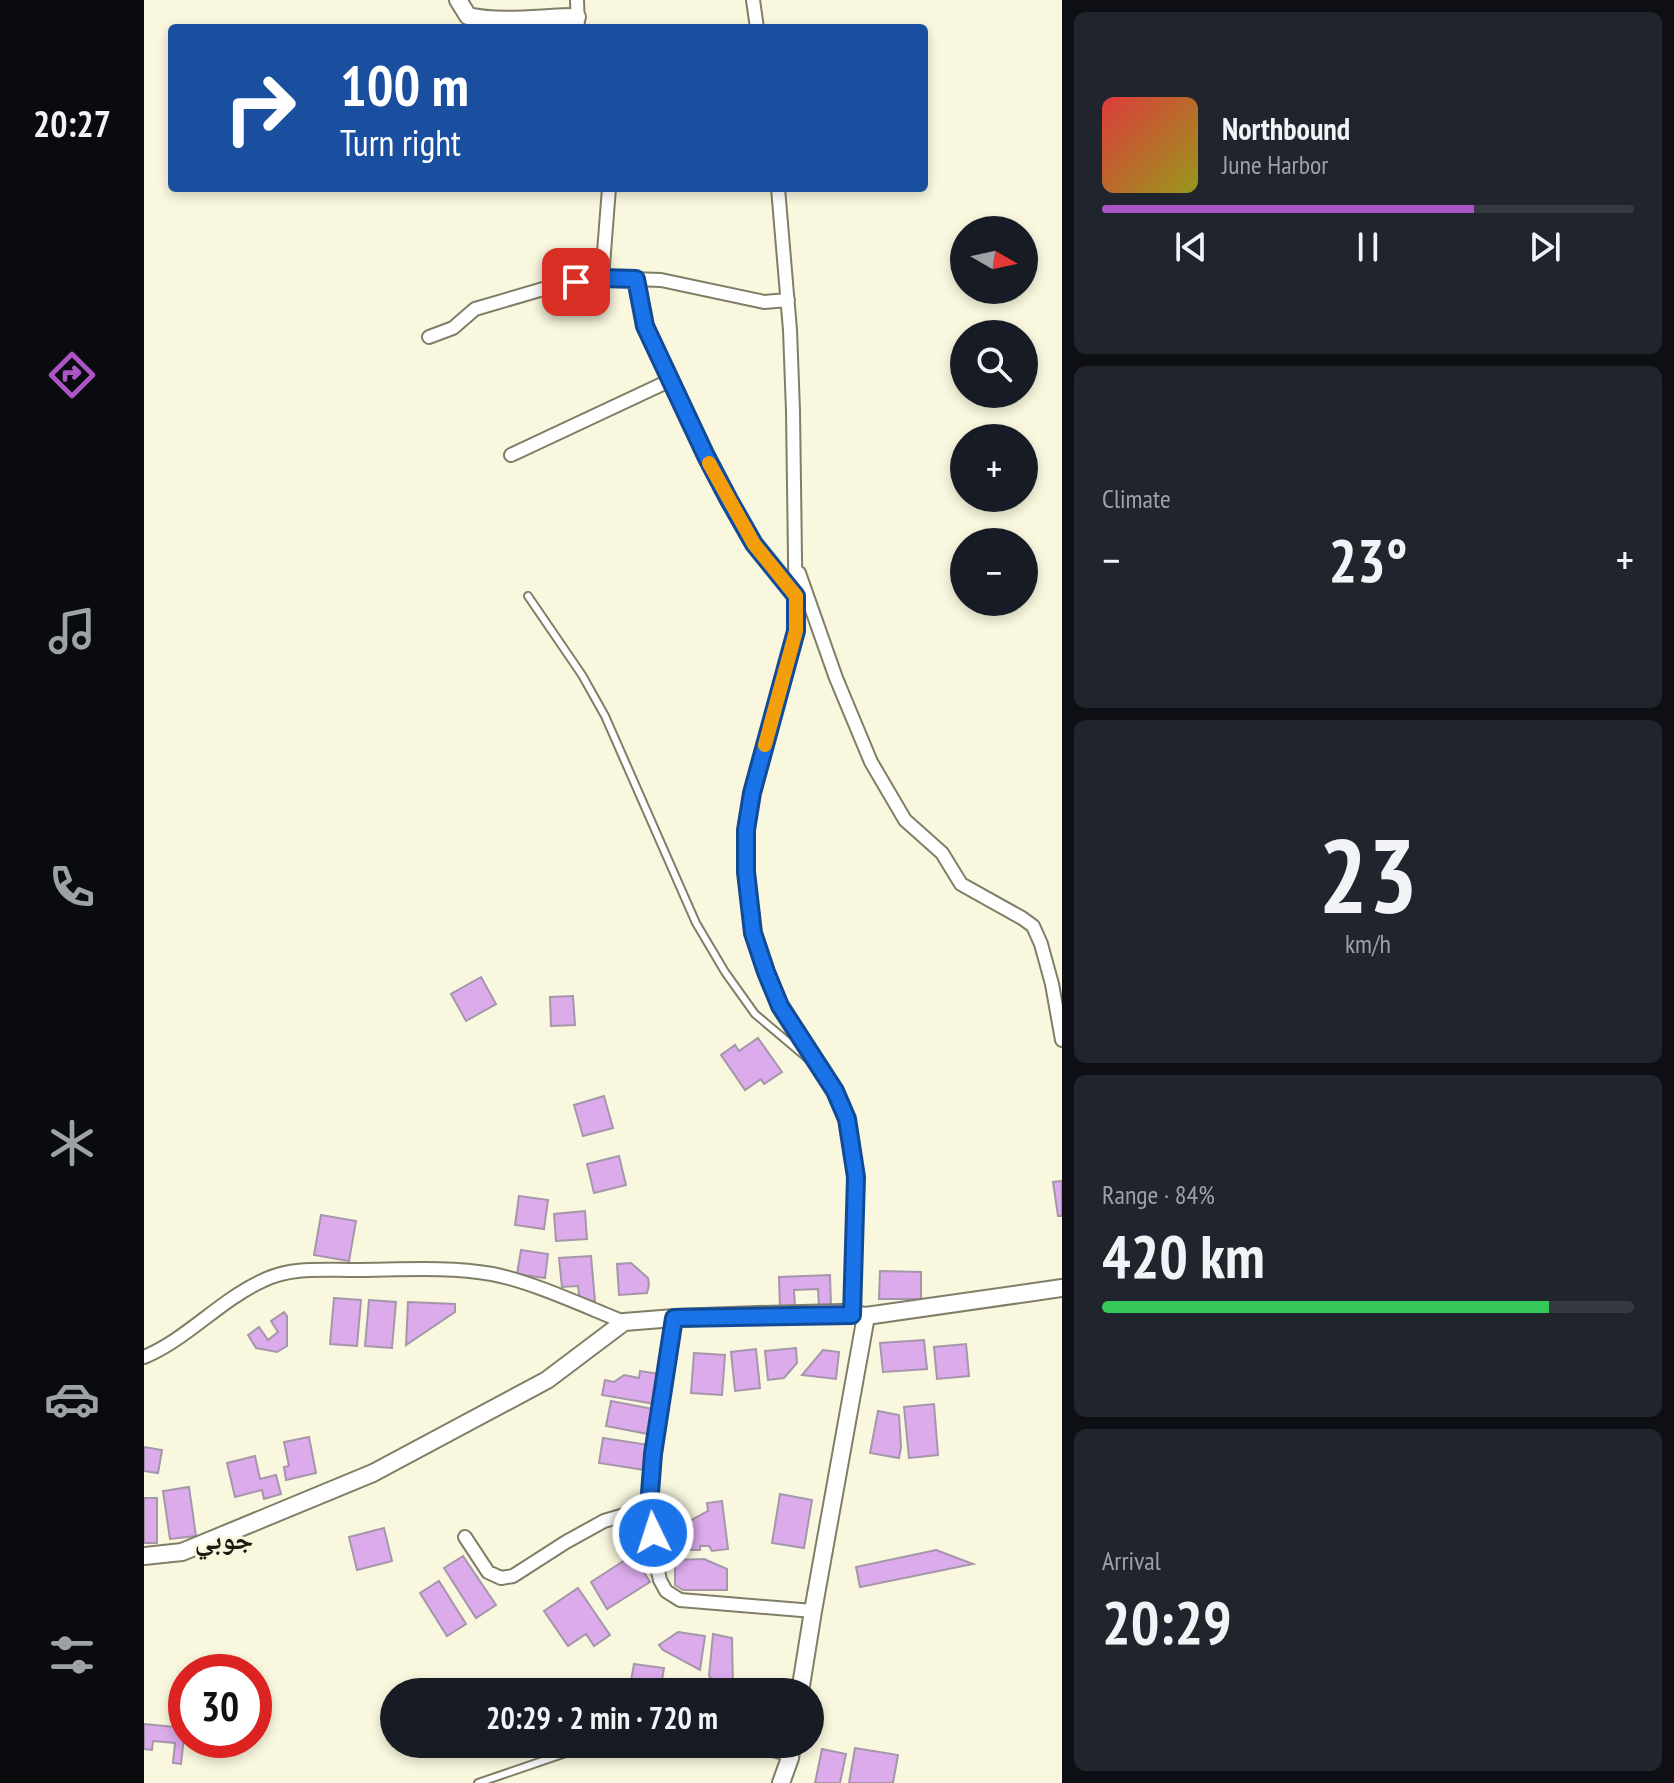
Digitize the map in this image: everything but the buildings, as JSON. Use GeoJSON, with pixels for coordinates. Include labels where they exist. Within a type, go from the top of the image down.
{"type":"FeatureCollection","features":[{"type":"Feature","properties":{"kind":"street"},"geometry":{"type":"LineString","coordinates":[[458,0],[468,16],[483,19],[508,21],[577,15]]}},
{"type":"Feature","properties":{"kind":"street"},"geometry":{"type":"LineString","coordinates":[[753,0],[756,24]]}},
{"type":"Feature","properties":{"kind":"street"},"geometry":{"type":"LineString","coordinates":[[602,278],[609,192]]}},
{"type":"Feature","properties":{"kind":"street"},"geometry":{"type":"LineString","coordinates":[[778,192],[788,300],[793,411],[796,631],[752,793],[746,830],[746,872],[753,933],[766,972],[780,1006],[824,1072],[847,1119],[856,1177],[859,1315],[802,1678]]}},
{"type":"Feature","properties":{"kind":"street"},"geometry":{"type":"LineString","coordinates":[[429,337],[453,328],[475,309],[550,287],[602,278],[661,280],[764,302],[788,300]]}},
{"type":"Feature","properties":{"kind":"street"},"geometry":{"type":"LineString","coordinates":[[636,279],[645,326],[729,500],[754,544],[796,596]]}},
{"type":"Feature","properties":{"kind":"street"},"geometry":{"type":"LineString","coordinates":[[511,455],[671,380]]}},
{"type":"Feature","properties":{"kind":"street"},"geometry":{"type":"LineString","coordinates":[[795,562],[836,678],[871,762],[905,820],[942,853],[961,884],[1033,926],[1052,984],[1062,1040]]}},
{"type":"Feature","properties":{"kind":"street"},"geometry":{"type":"LineString","coordinates":[[144,1357],[160,1350],[238,1293],[265,1279],[291,1271],[454,1269],[495,1275],[624,1322],[674,1318],[859,1315],[1062,1288]]}},
{"type":"Feature","properties":{"kind":"street"},"geometry":{"type":"LineString","coordinates":[[674,1318],[653,1454],[651,1507],[660,1580],[666,1591],[680,1600],[813,1611]]}},
{"type":"Feature","properties":{"kind":"street"},"geometry":{"type":"LineString","coordinates":[[144,1556],[182,1552],[373,1473],[547,1380],[624,1322]]}},
{"type":"Feature","properties":{"kind":"street"},"geometry":{"type":"LineString","coordinates":[[465,1537],[488,1572],[501,1578],[513,1576],[604,1521],[651,1507]]}},
{"type":"Feature","properties":{"kind":"street"},"geometry":{"type":"LineString","coordinates":[[781,1783],[789,1758]]}},
{"type":"Feature","properties":{"kind":"lane"},"geometry":{"type":"LineString","coordinates":[[528,596],[582,675],[605,716],[696,923],[725,972],[755,1014],[824,1072]]}},
{"type":"Feature","properties":{"kind":"lane"},"geometry":{"type":"LineString","coordinates":[[478,1783],[551,1758]]}},
{"type":"Feature","properties":{"kind":"slow traffic"},"geometry":{"type":"LineString","coordinates":[[709,463],[754,544],[796,596],[796,631],[765,745]]}},
{"type":"Feature","properties":{"kind":"district","name":"جوبي"},"geometry":{"type":"Point","coordinates":[224,1538]}},
{"type":"Feature","properties":{"kind":"route"},"geometry":{"type":"LineString","coordinates":[[576,282],[602,278],[636,279],[645,326],[706,456],[754,544],[796,596],[796,631],[752,793],[746,830],[749,905],[753,933],[780,1006],[824,1072],[847,1119],[856,1177],[852,1315],[674,1318],[653,1454],[650,1493],[653,1533]]}}]}
